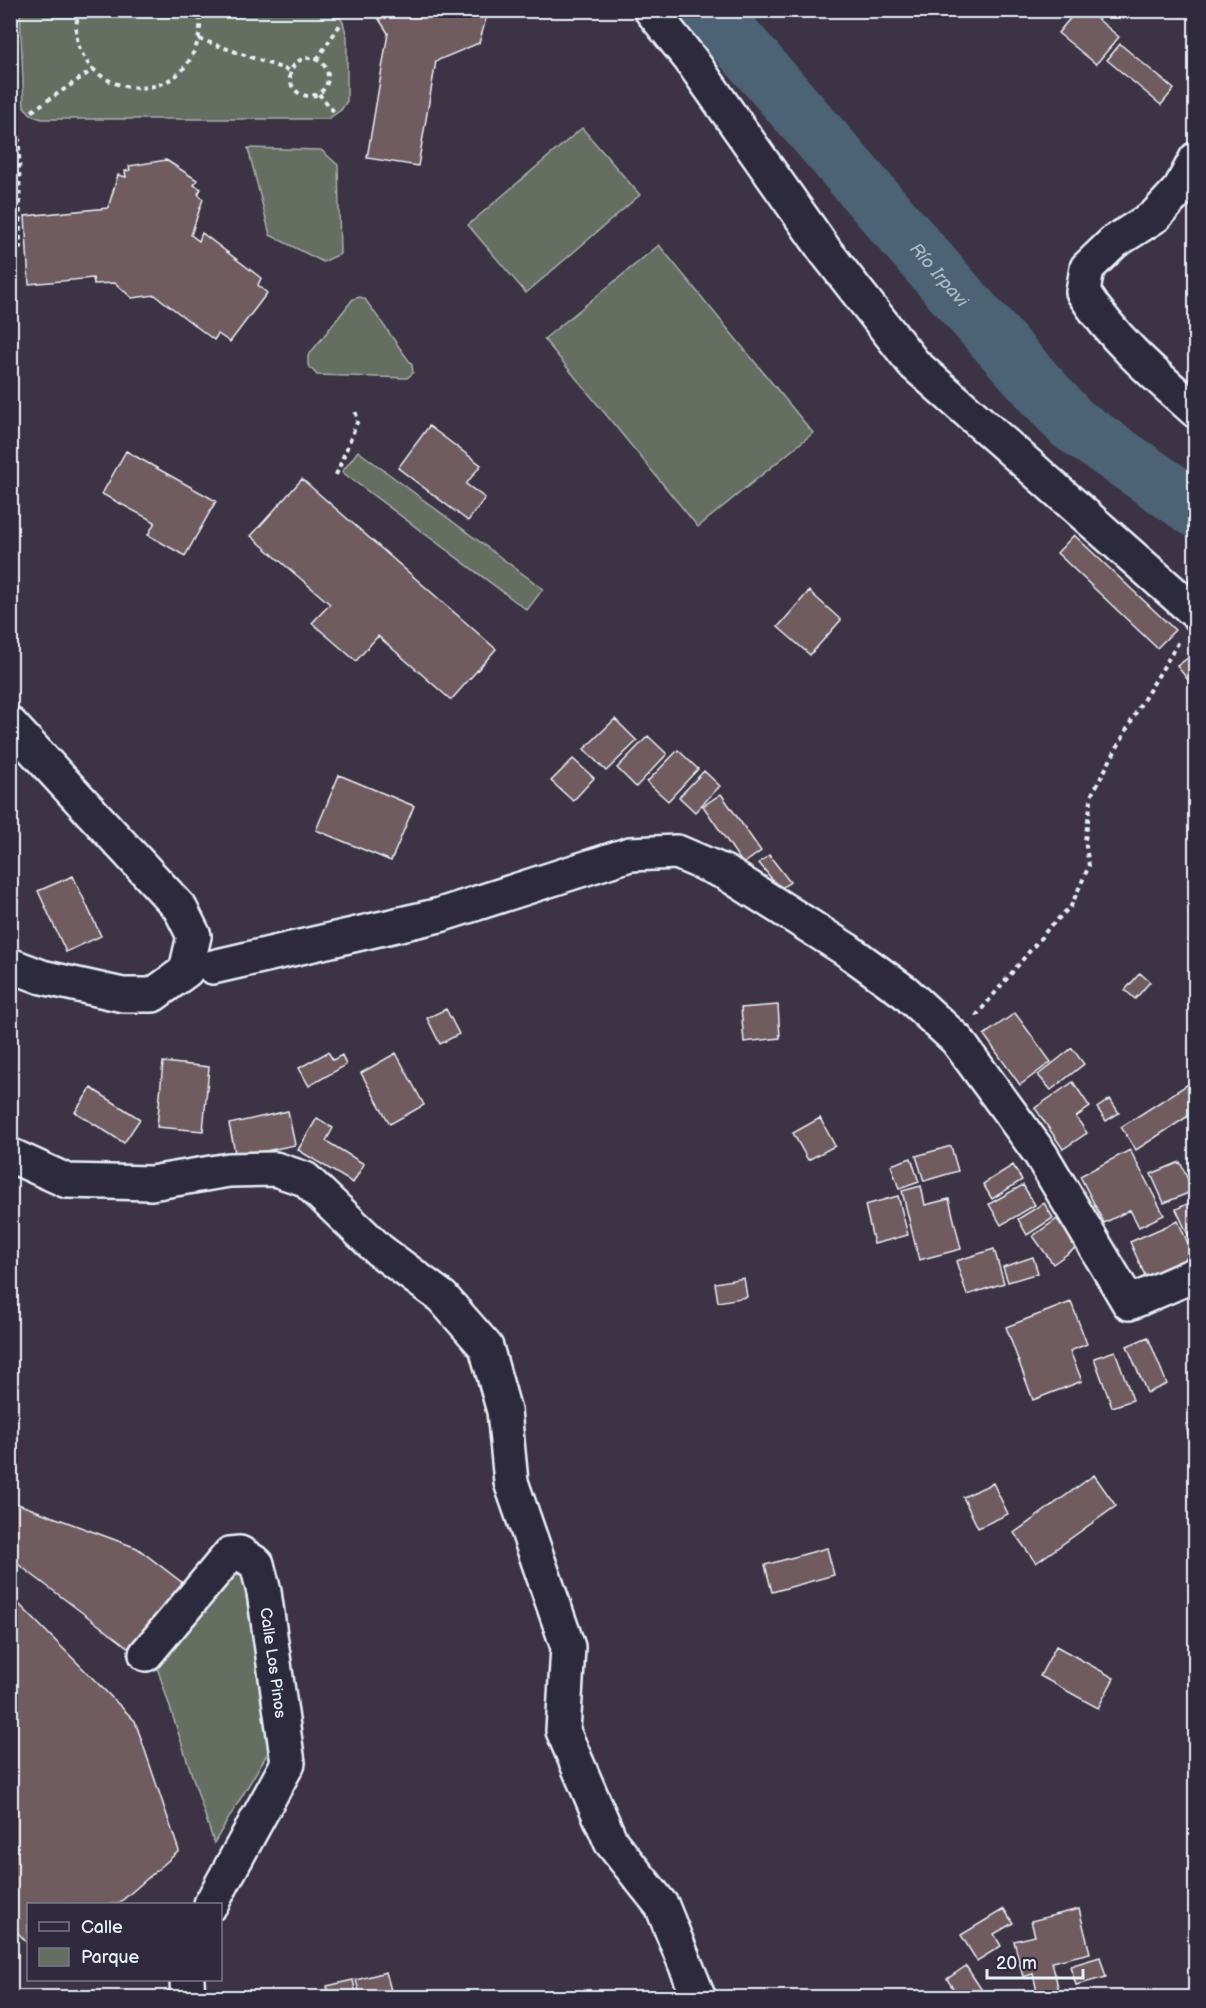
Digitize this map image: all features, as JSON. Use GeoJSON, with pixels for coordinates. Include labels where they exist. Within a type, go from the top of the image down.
{"type":"FeatureCollection","features":[{"type":"Feature","properties":{"kind":"street"},"geometry":{"type":"LineString","coordinates":[[651,10],[691,60],[826,252],[914,364],[1189,624]]}},
{"type":"Feature","properties":{"kind":"street"},"geometry":{"type":"LineString","coordinates":[[1196,159],[1180,189],[1155,216],[1114,242],[1087,268],[1083,292],[1098,315],[1137,357],[1196,411]]}},
{"type":"Feature","properties":{"kind":"street"},"geometry":{"type":"LineString","coordinates":[[10,724],[180,908],[194,936],[186,971],[153,995],[123,995],[96,990],[42,977],[10,965]]}},
{"type":"Feature","properties":{"kind":"street"},"geometry":{"type":"LineString","coordinates":[[213,968],[440,915],[630,854],[677,852],[726,873],[847,950],[905,992],[957,1040],[1041,1155],[1129,1303],[1196,1274]]}},
{"type":"Feature","properties":{"kind":"street"},"geometry":{"type":"LineString","coordinates":[[10,1155],[67,1180],[151,1183],[230,1170],[275,1169],[305,1179],[379,1250],[442,1297],[486,1347],[504,1411],[511,1482],[568,1647],[563,1731],[610,1842],[662,1906],[699,1998]]}},
{"type":"Feature","properties":{"kind":"street","name":"Calle Los Pinos"},"geometry":{"type":"LineString","coordinates":[[146,1654],[230,1554],[240,1553],[257,1564],[264,1592],[288,1763],[212,1903]]}},
{"type":"Feature","properties":{"kind":"street"},"geometry":{"type":"LineString","coordinates":[[187,1981],[188,1998]]}},
{"type":"Feature","properties":{"kind":"path"},"geometry":{"type":"LineString","coordinates":[[79,10],[76,28],[80,48],[89,65],[104,78],[123,87],[142,88],[162,84],[179,74],[191,58],[199,39],[198,10]]}},
{"type":"Feature","properties":{"kind":"path"},"geometry":{"type":"LineString","coordinates":[[316,59],[340,25]]}},
{"type":"Feature","properties":{"kind":"path"},"geometry":{"type":"LineString","coordinates":[[199,39],[290,71]]}},
{"type":"Feature","properties":{"kind":"path"},"geometry":{"type":"LineString","coordinates":[[304,58],[316,59],[322,63],[328,73],[327,85],[319,94],[306,97],[294,91],[289,78],[290,71],[304,58]]}},
{"type":"Feature","properties":{"kind":"path"},"geometry":{"type":"LineString","coordinates":[[32,111],[94,69]]}},
{"type":"Feature","properties":{"kind":"path"},"geometry":{"type":"LineString","coordinates":[[319,94],[334,113]]}},
{"type":"Feature","properties":{"kind":"path"},"geometry":{"type":"LineString","coordinates":[[19,137],[20,250]]}},
{"type":"Feature","properties":{"kind":"path"},"geometry":{"type":"LineString","coordinates":[[10,220],[20,220]]}},
{"type":"Feature","properties":{"kind":"path"},"geometry":{"type":"LineString","coordinates":[[336,475],[358,420],[354,408]]}},
{"type":"Feature","properties":{"kind":"path"},"geometry":{"type":"LineString","coordinates":[[957,1040],[1007,976],[1071,906],[1089,866],[1086,840],[1092,794],[1139,707],[1189,624]]}},
{"type":"Feature","properties":{"kind":"green space"},"geometry":{"type":"Polygon","coordinates":[[[20,11],[335,11],[343,22],[347,37],[347,101],[341,110],[328,119],[42,119],[33,116],[24,107],[20,11]]]}},
{"type":"Feature","properties":{"kind":"green space"},"geometry":{"type":"Polygon","coordinates":[[[582,128],[640,195],[526,293],[468,225],[582,128]]]}},
{"type":"Feature","properties":{"kind":"green space"},"geometry":{"type":"Polygon","coordinates":[[[248,148],[321,150],[338,165],[340,254],[323,262],[270,235],[248,148]]]}},
{"type":"Feature","properties":{"kind":"green space"},"geometry":{"type":"Polygon","coordinates":[[[659,245],[813,433],[698,527],[544,339],[659,245]]]}},
{"type":"Feature","properties":{"kind":"green space"},"geometry":{"type":"Polygon","coordinates":[[[360,297],[365,299],[412,365],[413,373],[407,378],[317,375],[308,365],[308,356],[353,299],[360,297]]]}},
{"type":"Feature","properties":{"kind":"green space"},"geometry":{"type":"Polygon","coordinates":[[[358,451],[543,589],[527,610],[342,472],[358,451]]]}},
{"type":"Feature","properties":{"kind":"green space"},"geometry":{"type":"Polygon","coordinates":[[[221,1571],[242,1573],[272,1746],[214,1843],[154,1658],[221,1571]]]}},
{"type":"Feature","properties":{"kind":"building"},"geometry":{"type":"Polygon","coordinates":[[[373,10],[488,12],[479,43],[436,61],[418,166],[367,158],[388,33],[373,10]]]}},
{"type":"Feature","properties":{"kind":"building"},"geometry":{"type":"Polygon","coordinates":[[[1077,10],[1087,10],[1119,37],[1096,64],[1058,33],[1077,10]]]}},
{"type":"Feature","properties":{"kind":"building"},"geometry":{"type":"Polygon","coordinates":[[[1120,44],[1174,89],[1161,105],[1107,60],[1120,44]]]}},
{"type":"Feature","properties":{"kind":"building"},"geometry":{"type":"Polygon","coordinates":[[[166,160],[197,180],[194,185],[201,189],[198,194],[203,199],[191,235],[199,241],[202,233],[261,278],[258,285],[267,293],[230,342],[218,334],[214,340],[155,295],[132,298],[115,283],[94,284],[93,278],[29,284],[25,216],[108,208],[118,175],[126,177],[125,171],[130,170],[129,166],[166,160]]]}},
{"type":"Feature","properties":{"kind":"building"},"geometry":{"type":"Polygon","coordinates":[[[429,426],[481,465],[466,484],[485,498],[468,521],[398,468],[429,426]]]}},
{"type":"Feature","properties":{"kind":"building"},"geometry":{"type":"Polygon","coordinates":[[[126,451],[216,501],[185,556],[148,535],[155,522],[102,494],[126,451]]]}},
{"type":"Feature","properties":{"kind":"building"},"geometry":{"type":"Polygon","coordinates":[[[302,479],[496,649],[451,700],[378,636],[356,661],[312,623],[330,604],[251,536],[302,479]]]}},
{"type":"Feature","properties":{"kind":"building"},"geometry":{"type":"Polygon","coordinates":[[[1074,535],[1175,630],[1157,648],[1057,553],[1074,535]]]}},
{"type":"Feature","properties":{"kind":"building"},"geometry":{"type":"Polygon","coordinates":[[[809,591],[841,620],[810,655],[778,627],[809,591]]]}},
{"type":"Feature","properties":{"kind":"building"},"geometry":{"type":"Polygon","coordinates":[[[1196,652],[1196,682],[1192,685],[1177,666],[1196,652]]]}},
{"type":"Feature","properties":{"kind":"building"},"geometry":{"type":"Polygon","coordinates":[[[615,719],[637,741],[606,771],[584,749],[615,719]]]}},
{"type":"Feature","properties":{"kind":"building"},"geometry":{"type":"Polygon","coordinates":[[[648,736],[667,754],[636,787],[617,768],[648,736]]]}},
{"type":"Feature","properties":{"kind":"building"},"geometry":{"type":"Polygon","coordinates":[[[678,750],[698,769],[668,801],[647,782],[678,750]]]}},
{"type":"Feature","properties":{"kind":"building"},"geometry":{"type":"Polygon","coordinates":[[[573,759],[594,778],[573,801],[551,781],[573,759]]]}},
{"type":"Feature","properties":{"kind":"building"},"geometry":{"type":"Polygon","coordinates":[[[704,771],[720,786],[695,812],[679,797],[704,771]]]}},
{"type":"Feature","properties":{"kind":"building"},"geometry":{"type":"Polygon","coordinates":[[[339,775],[414,806],[391,861],[316,830],[339,775]]]}},
{"type":"Feature","properties":{"kind":"building"},"geometry":{"type":"Polygon","coordinates":[[[721,794],[761,851],[743,864],[703,806],[721,794]]]}},
{"type":"Feature","properties":{"kind":"building"},"geometry":{"type":"Polygon","coordinates":[[[769,855],[790,882],[780,889],[759,863],[769,855]]]}},
{"type":"Feature","properties":{"kind":"building"},"geometry":{"type":"Polygon","coordinates":[[[73,876],[101,936],[66,952],[38,891],[73,876]]]}},
{"type":"Feature","properties":{"kind":"building"},"geometry":{"type":"Polygon","coordinates":[[[1140,973],[1150,982],[1135,999],[1125,990],[1140,973]]]}},
{"type":"Feature","properties":{"kind":"building"},"geometry":{"type":"Polygon","coordinates":[[[778,1005],[780,1038],[744,1042],[741,1008],[778,1005]]]}},
{"type":"Feature","properties":{"kind":"building"},"geometry":{"type":"Polygon","coordinates":[[[446,1009],[459,1034],[440,1044],[427,1018],[446,1009]]]}},
{"type":"Feature","properties":{"kind":"building"},"geometry":{"type":"Polygon","coordinates":[[[1015,1013],[1051,1062],[1020,1085],[984,1035],[1015,1013]]]}},
{"type":"Feature","properties":{"kind":"building"},"geometry":{"type":"Polygon","coordinates":[[[1072,1048],[1084,1064],[1051,1090],[1038,1075],[1072,1048]]]}},
{"type":"Feature","properties":{"kind":"building"},"geometry":{"type":"Polygon","coordinates":[[[328,1052],[333,1060],[342,1055],[346,1065],[309,1086],[299,1068],[328,1052]]]}},
{"type":"Feature","properties":{"kind":"building"},"geometry":{"type":"Polygon","coordinates":[[[396,1053],[424,1105],[390,1124],[361,1073],[396,1053]]]}},
{"type":"Feature","properties":{"kind":"building"},"geometry":{"type":"Polygon","coordinates":[[[163,1062],[209,1067],[203,1131],[157,1127],[163,1062]]]}},
{"type":"Feature","properties":{"kind":"building"},"geometry":{"type":"Polygon","coordinates":[[[1196,1079],[1196,1111],[1136,1150],[1121,1127],[1196,1079]]]}},
{"type":"Feature","properties":{"kind":"building"},"geometry":{"type":"Polygon","coordinates":[[[1073,1082],[1090,1107],[1076,1117],[1087,1133],[1063,1149],[1035,1108],[1073,1082]]]}},
{"type":"Feature","properties":{"kind":"building"},"geometry":{"type":"Polygon","coordinates":[[[91,1088],[140,1119],[124,1143],[75,1112],[91,1088]]]}},
{"type":"Feature","properties":{"kind":"building"},"geometry":{"type":"Polygon","coordinates":[[[1110,1099],[1119,1113],[1106,1121],[1097,1108],[1110,1099]]]}},
{"type":"Feature","properties":{"kind":"building"},"geometry":{"type":"Polygon","coordinates":[[[288,1111],[295,1145],[236,1157],[229,1124],[288,1111]]]}},
{"type":"Feature","properties":{"kind":"building"},"geometry":{"type":"Polygon","coordinates":[[[317,1118],[333,1128],[326,1141],[364,1164],[353,1183],[298,1150],[317,1118]]]}},
{"type":"Feature","properties":{"kind":"building"},"geometry":{"type":"Polygon","coordinates":[[[820,1118],[835,1146],[808,1160],[793,1133],[820,1118]]]}},
{"type":"Feature","properties":{"kind":"building"},"geometry":{"type":"Polygon","coordinates":[[[951,1146],[958,1171],[924,1181],[916,1156],[951,1146]]]}},
{"type":"Feature","properties":{"kind":"building"},"geometry":{"type":"Polygon","coordinates":[[[1130,1150],[1164,1215],[1139,1227],[1130,1210],[1104,1223],[1080,1176],[1130,1150]]]}},
{"type":"Feature","properties":{"kind":"building"},"geometry":{"type":"Polygon","coordinates":[[[911,1158],[919,1182],[899,1189],[891,1165],[911,1158]]]}},
{"type":"Feature","properties":{"kind":"building"},"geometry":{"type":"Polygon","coordinates":[[[1180,1162],[1193,1191],[1164,1203],[1151,1174],[1180,1162]]]}},
{"type":"Feature","properties":{"kind":"building"},"geometry":{"type":"Polygon","coordinates":[[[1013,1165],[1022,1180],[992,1199],[983,1184],[1013,1165]]]}},
{"type":"Feature","properties":{"kind":"building"},"geometry":{"type":"Polygon","coordinates":[[[1023,1185],[1035,1205],[1001,1225],[989,1204],[1023,1185]]]}},
{"type":"Feature","properties":{"kind":"building"},"geometry":{"type":"Polygon","coordinates":[[[921,1186],[925,1205],[949,1199],[961,1249],[919,1260],[902,1191],[921,1186]]]}},
{"type":"Feature","properties":{"kind":"building"},"geometry":{"type":"Polygon","coordinates":[[[898,1196],[908,1235],[874,1244],[865,1205],[898,1196]]]}},
{"type":"Feature","properties":{"kind":"building"},"geometry":{"type":"Polygon","coordinates":[[[1196,1200],[1196,1250],[1195,1250],[1176,1209],[1196,1200]]]}},
{"type":"Feature","properties":{"kind":"building"},"geometry":{"type":"Polygon","coordinates":[[[1044,1203],[1053,1218],[1027,1235],[1018,1219],[1044,1203]]]}},
{"type":"Feature","properties":{"kind":"building"},"geometry":{"type":"Polygon","coordinates":[[[1057,1219],[1077,1247],[1053,1264],[1033,1236],[1057,1219]]]}},
{"type":"Feature","properties":{"kind":"building"},"geometry":{"type":"Polygon","coordinates":[[[1178,1221],[1195,1259],[1147,1280],[1130,1242],[1178,1221]]]}},
{"type":"Feature","properties":{"kind":"building"},"geometry":{"type":"Polygon","coordinates":[[[994,1249],[1004,1283],[967,1295],[956,1261],[994,1249]]]}},
{"type":"Feature","properties":{"kind":"building"},"geometry":{"type":"Polygon","coordinates":[[[1033,1257],[1038,1273],[1008,1282],[1003,1267],[1033,1257]]]}},
{"type":"Feature","properties":{"kind":"building"},"geometry":{"type":"Polygon","coordinates":[[[744,1278],[747,1297],[718,1302],[715,1283],[744,1278]]]}},
{"type":"Feature","properties":{"kind":"building"},"geometry":{"type":"Polygon","coordinates":[[[1071,1302],[1087,1344],[1070,1351],[1082,1381],[1033,1400],[1006,1327],[1071,1302]]]}},
{"type":"Feature","properties":{"kind":"building"},"geometry":{"type":"Polygon","coordinates":[[[1148,1337],[1167,1384],[1147,1393],[1127,1346],[1148,1337]]]}},
{"type":"Feature","properties":{"kind":"building"},"geometry":{"type":"Polygon","coordinates":[[[1115,1351],[1133,1400],[1112,1407],[1094,1358],[1115,1351]]]}},
{"type":"Feature","properties":{"kind":"building"},"geometry":{"type":"Polygon","coordinates":[[[1196,1422],[1196,1473],[1186,1424],[1196,1422]]]}},
{"type":"Feature","properties":{"kind":"building"},"geometry":{"type":"Polygon","coordinates":[[[1094,1475],[1116,1506],[1036,1563],[1014,1533],[1094,1475]]]}},
{"type":"Feature","properties":{"kind":"building"},"geometry":{"type":"Polygon","coordinates":[[[993,1483],[1008,1514],[978,1528],[963,1497],[993,1483]]]}},
{"type":"Feature","properties":{"kind":"building"},"geometry":{"type":"Polygon","coordinates":[[[10,1501],[137,1548],[184,1584],[133,1651],[10,1558],[10,1501]]]}},
{"type":"Feature","properties":{"kind":"building"},"geometry":{"type":"Polygon","coordinates":[[[827,1548],[834,1575],[772,1592],[765,1565],[827,1548]]]}},
{"type":"Feature","properties":{"kind":"building"},"geometry":{"type":"Polygon","coordinates":[[[10,1595],[135,1721],[179,1851],[119,1903],[27,1903],[27,1943],[10,1924],[10,1595]]]}},
{"type":"Feature","properties":{"kind":"building"},"geometry":{"type":"Polygon","coordinates":[[[1056,1646],[1114,1678],[1098,1708],[1040,1676],[1056,1646]]]}},
{"type":"Feature","properties":{"kind":"building"},"geometry":{"type":"Polygon","coordinates":[[[1004,1909],[1013,1923],[994,1934],[1001,1946],[977,1961],[961,1935],[1004,1909]]]}},
{"type":"Feature","properties":{"kind":"building"},"geometry":{"type":"Polygon","coordinates":[[[1079,1909],[1090,1953],[1052,1962],[1059,1991],[1038,1996],[1033,1974],[1023,1977],[1014,1941],[1035,1936],[1031,1921],[1079,1909]]]}},
{"type":"Feature","properties":{"kind":"building"},"geometry":{"type":"Polygon","coordinates":[[[1100,1957],[1106,1977],[1076,1985],[1070,1966],[1100,1957]]]}},
{"type":"Feature","properties":{"kind":"building"},"geometry":{"type":"Polygon","coordinates":[[[966,1966],[987,1998],[959,1998],[947,1979],[966,1966]]]}},
{"type":"Feature","properties":{"kind":"building"},"geometry":{"type":"Polygon","coordinates":[[[386,1972],[393,1998],[361,1998],[356,1980],[386,1972]]]}},
{"type":"Feature","properties":{"kind":"building"},"geometry":{"type":"Polygon","coordinates":[[[353,1980],[357,1998],[330,1998],[327,1986],[353,1980]]]}},
{"type":"Feature","properties":{"kind":"waterway","name":"Río Irpavi"},"geometry":{"type":"LineString","coordinates":[[710,10],[960,299],[1071,423],[1196,509]]}}]}
